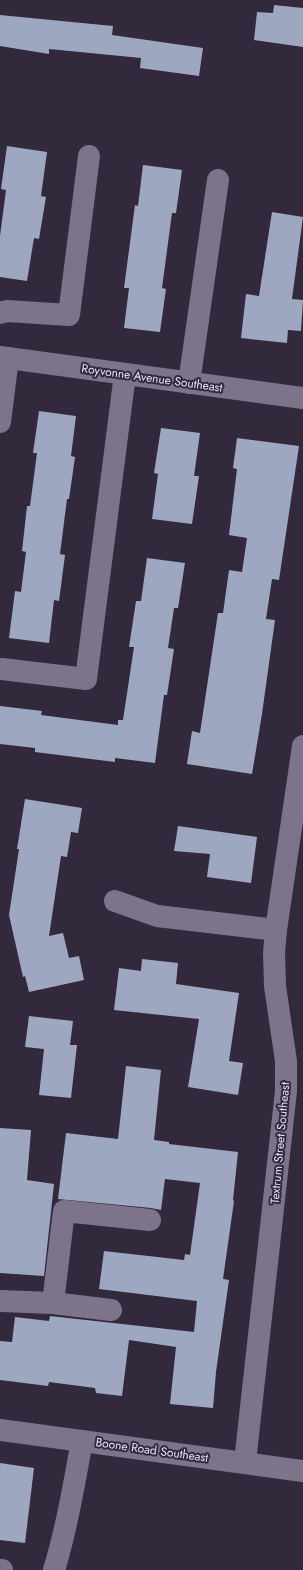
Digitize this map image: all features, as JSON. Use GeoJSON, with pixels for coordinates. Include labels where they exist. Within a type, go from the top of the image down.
{"type":"FeatureCollection","features":[{"type":"Feature","properties":{"kind":"street"},"geometry":{"type":"LineString","coordinates":[[0,313],[14,311],[69,315],[90,156]]}},
{"type":"Feature","properties":{"kind":"street"},"geometry":{"type":"LineString","coordinates":[[189,383],[218,180]]}},
{"type":"Feature","properties":{"kind":"street"},"geometry":{"type":"LineString","coordinates":[[0,422],[4,358]]}},
{"type":"Feature","properties":{"kind":"street","name":"Royvonne Avenue Southeast"},"geometry":{"type":"LineString","coordinates":[[4,358],[303,398]]}},
{"type":"Feature","properties":{"kind":"street"},"geometry":{"type":"LineString","coordinates":[[2,669],[86,679],[126,374]]}},
{"type":"Feature","properties":{"kind":"street","name":"Textrum Street Southeast"},"geometry":{"type":"LineString","coordinates":[[245,1462],[286,1091],[286,1061],[275,986],[274,953],[276,930],[303,746]]}},
{"type":"Feature","properties":{"kind":"street"},"geometry":{"type":"LineString","coordinates":[[115,900],[157,916],[276,930]]}},
{"type":"Feature","properties":{"kind":"street"},"geometry":{"type":"LineString","coordinates":[[53,1303],[64,1211],[150,1220]]}},
{"type":"Feature","properties":{"kind":"street"},"geometry":{"type":"LineString","coordinates":[[0,1301],[53,1303],[111,1310]]}},
{"type":"Feature","properties":{"kind":"street","name":"Boone Road Southeast"},"geometry":{"type":"LineString","coordinates":[[0,1430],[303,1470]]}},
{"type":"Feature","properties":{"kind":"street"},"geometry":{"type":"LineString","coordinates":[[54,1570],[71,1501],[82,1440]]}},
{"type":"Feature","properties":{"kind":"building"},"geometry":{"type":"Polygon","coordinates":[[[274,5],[303,8],[303,47],[254,40],[257,12],[273,13],[274,5]]]}},
{"type":"Feature","properties":{"kind":"building"},"geometry":{"type":"Polygon","coordinates":[[[0,15],[113,26],[112,35],[203,48],[199,76],[140,68],[141,58],[49,49],[49,54],[0,46],[0,15]]]}},
{"type":"Feature","properties":{"kind":"building"},"geometry":{"type":"Polygon","coordinates":[[[7,146],[47,152],[41,196],[46,197],[39,239],[34,238],[27,281],[0,277],[0,236],[6,190],[1,189],[7,146]]]}},
{"type":"Feature","properties":{"kind":"building"},"geometry":{"type":"Polygon","coordinates":[[[143,165],[182,170],[176,213],[172,213],[162,288],[166,289],[160,332],[124,328],[129,288],[124,288],[135,205],[138,206],[143,165]]]}},
{"type":"Feature","properties":{"kind":"building"},"geometry":{"type":"Polygon","coordinates":[[[272,212],[303,217],[292,299],[303,300],[301,331],[288,330],[287,343],[241,338],[246,294],[259,296],[272,212]]]}},
{"type":"Feature","properties":{"kind":"building"},"geometry":{"type":"Polygon","coordinates":[[[39,411],[76,416],[71,456],[75,457],[69,499],[67,499],[60,554],[65,555],[59,601],[54,600],[49,643],[9,638],[15,591],[21,592],[26,552],[22,551],[27,506],[30,506],[37,453],[33,453],[39,411]]]}},
{"type":"Feature","properties":{"kind":"building"},"geometry":{"type":"Polygon","coordinates":[[[161,428],[200,433],[194,476],[199,476],[192,524],[152,519],[158,474],[154,473],[161,428]]]}},
{"type":"Feature","properties":{"kind":"building"},"geometry":{"type":"Polygon","coordinates":[[[237,438],[299,446],[279,580],[272,579],[266,619],[275,620],[252,774],[187,764],[192,731],[200,733],[218,613],[223,613],[229,570],[242,572],[247,538],[229,535],[237,469],[233,468],[237,438]]]}},
{"type":"Feature","properties":{"kind":"building"},"geometry":{"type":"Polygon","coordinates":[[[147,558],[185,563],[178,608],[174,608],[168,648],[174,649],[167,695],[164,695],[155,763],[115,758],[115,762],[35,752],[35,748],[0,744],[0,706],[42,711],[41,715],[118,725],[118,720],[123,720],[134,647],[129,647],[136,601],[141,601],[147,558]]]}},
{"type":"Feature","properties":{"kind":"building"},"geometry":{"type":"Polygon","coordinates":[[[25,799],[82,808],[78,833],[71,832],[67,857],[61,856],[49,936],[63,933],[69,958],[79,956],[84,980],[29,992],[25,976],[23,977],[9,915],[25,799]]]}},
{"type":"Feature","properties":{"kind":"building"},"geometry":{"type":"Polygon","coordinates":[[[178,826],[257,837],[251,883],[207,877],[210,854],[174,851],[178,826]]]}},
{"type":"Feature","properties":{"kind":"building"},"geometry":{"type":"Polygon","coordinates":[[[142,959],[178,963],[176,984],[239,993],[229,1061],[243,1063],[238,1095],[188,1087],[199,1019],[114,1010],[119,968],[141,971],[142,959]]]}},
{"type":"Feature","properties":{"kind":"building"},"geometry":{"type":"Polygon","coordinates":[[[29,1016],[73,1021],[70,1045],[77,1045],[71,1098],[39,1095],[44,1049],[25,1047],[29,1016]]]}},
{"type":"Feature","properties":{"kind":"building"},"geometry":{"type":"Polygon","coordinates":[[[126,1066],[161,1070],[154,1140],[169,1142],[169,1144],[238,1152],[234,1201],[223,1279],[229,1280],[216,1372],[213,1408],[170,1404],[176,1347],[129,1340],[122,1396],[96,1393],[95,1388],[49,1382],[48,1386],[0,1380],[0,1341],[12,1342],[15,1317],[49,1321],[50,1316],[194,1332],[197,1301],[99,1289],[104,1251],[184,1260],[185,1254],[190,1255],[200,1183],[165,1179],[161,1210],[58,1199],[66,1133],[118,1139],[126,1066]]]}},
{"type":"Feature","properties":{"kind":"building"},"geometry":{"type":"Polygon","coordinates":[[[0,1128],[31,1130],[27,1180],[54,1184],[44,1276],[0,1273],[0,1128]]]}},
{"type":"Feature","properties":{"kind":"building"},"geometry":{"type":"Polygon","coordinates":[[[0,1463],[34,1468],[25,1543],[0,1540],[0,1463]]]}}]}
